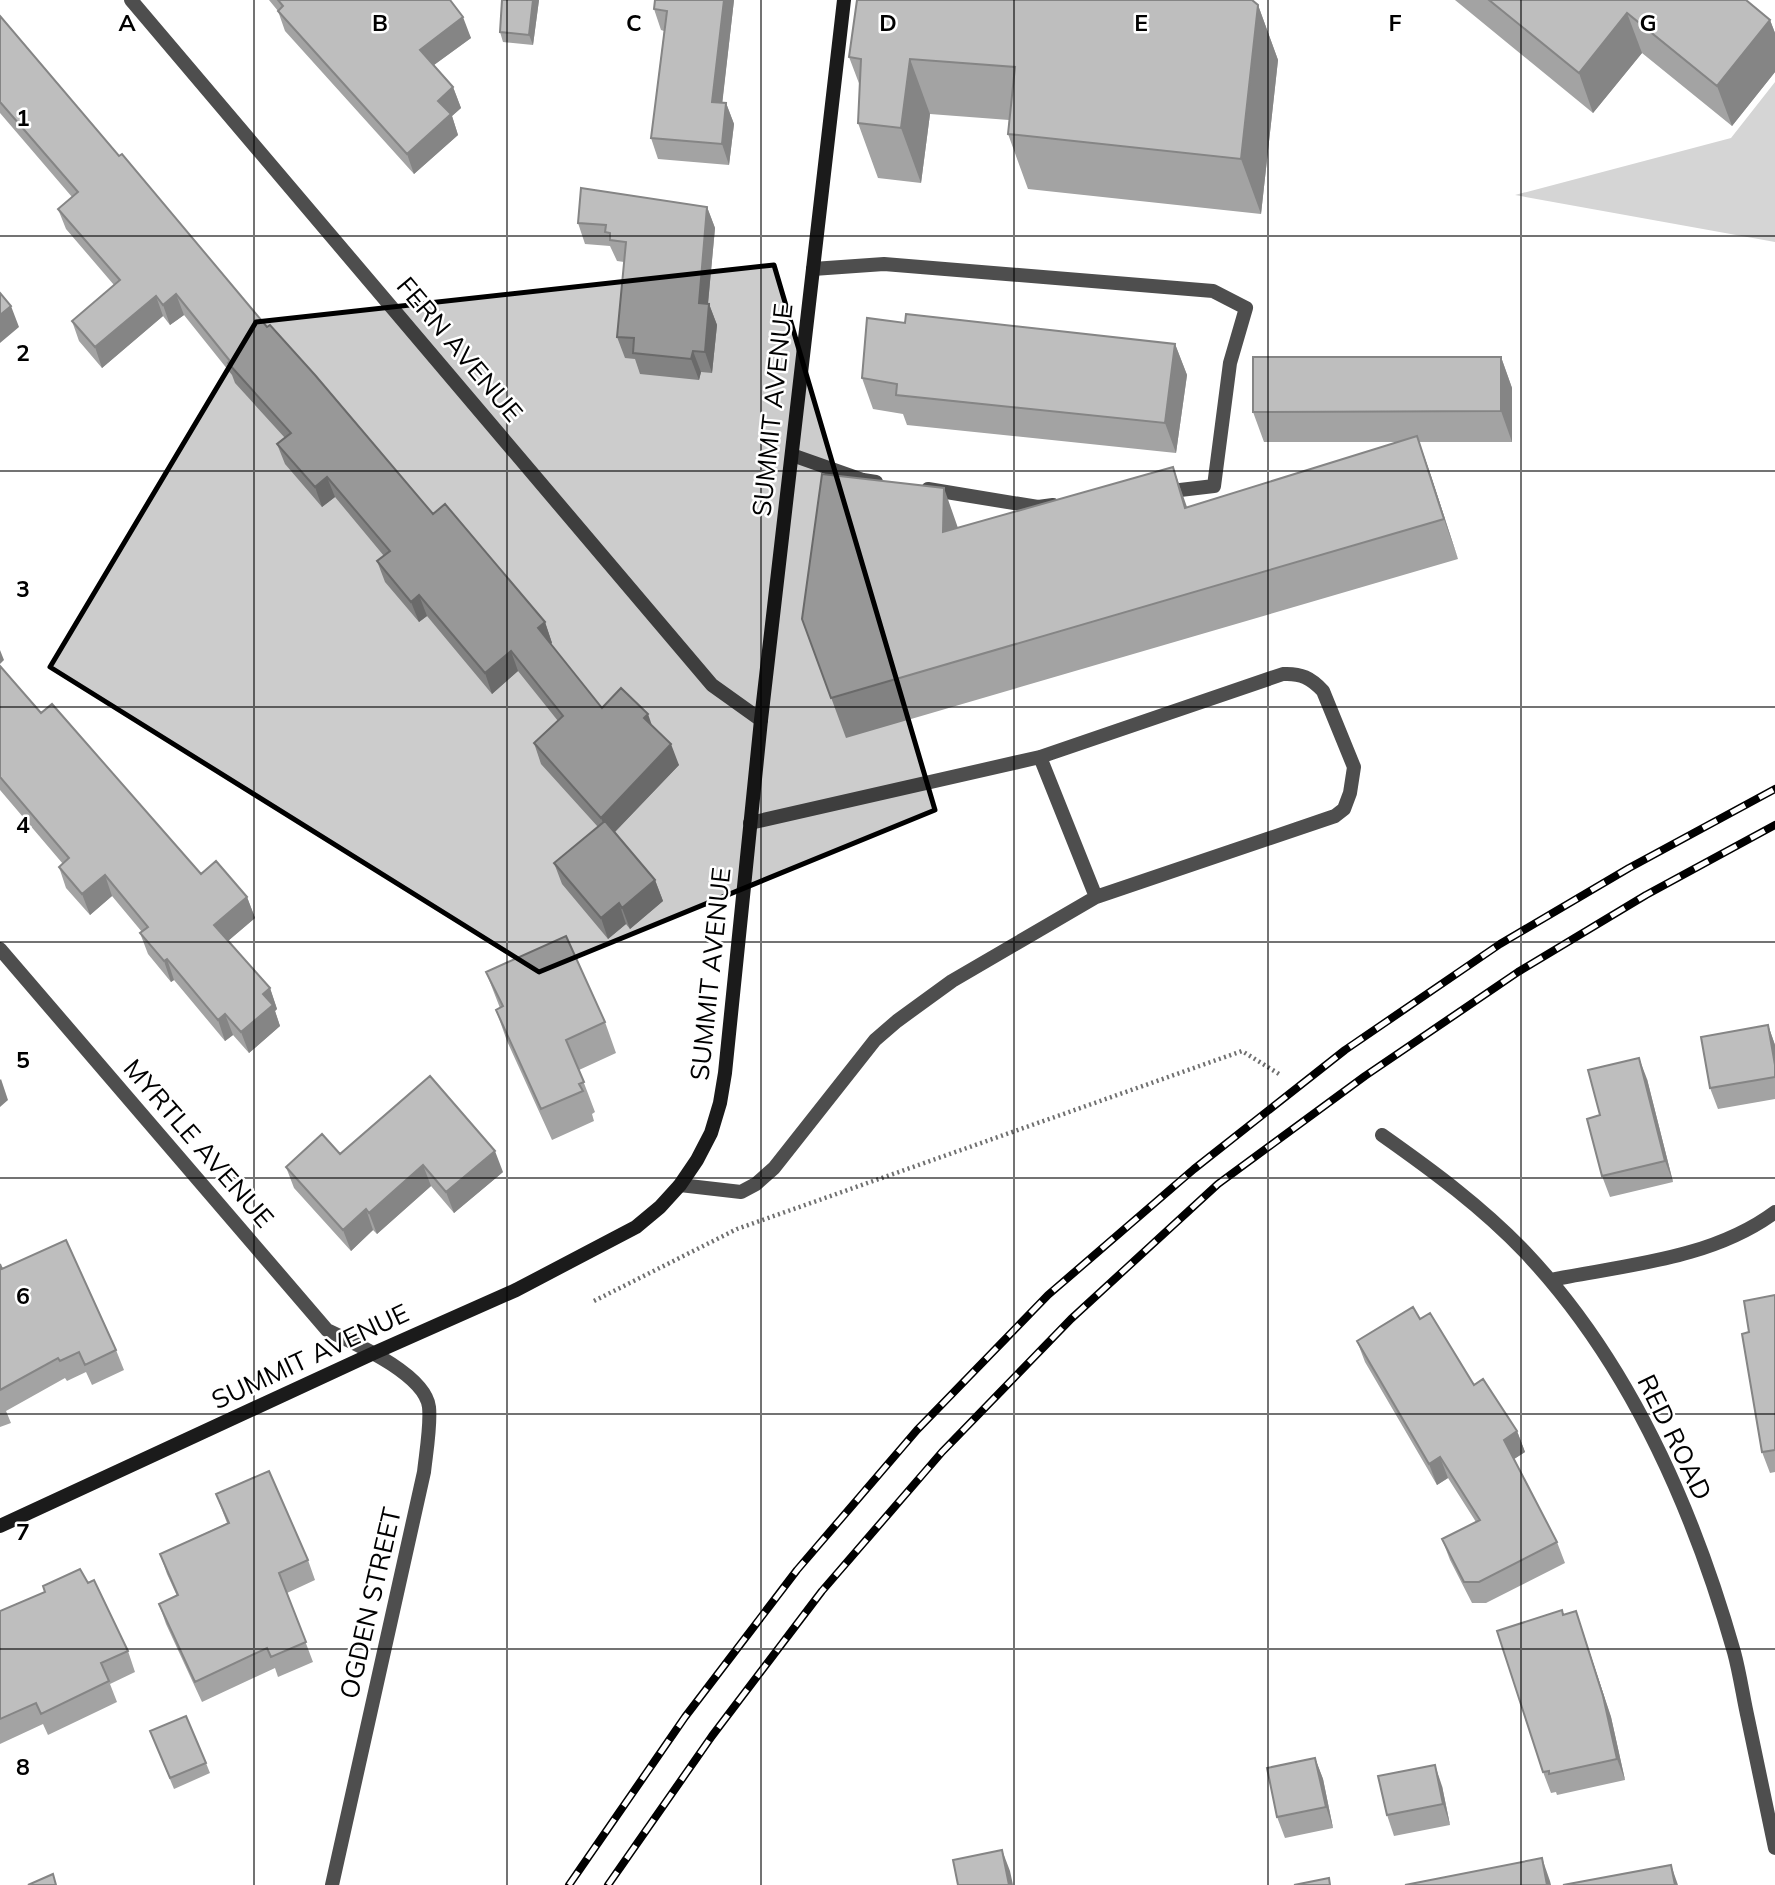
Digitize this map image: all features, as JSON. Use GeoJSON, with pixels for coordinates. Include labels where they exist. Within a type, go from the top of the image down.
{"type":"FeatureCollection","features":[{"type":"Feature","properties":{"kind":"street","name":"FERN AVENUE"},"geometry":{"type":"LineString","coordinates":[[131,0],[712,685],[761,720]]}},
{"type":"Feature","properties":{"kind":"street","name":"SUMMIT AVENUE"},"geometry":{"type":"LineString","coordinates":[[0,1526],[516,1290],[636,1227],[660,1208],[697,1160],[711,1133],[720,1103],[844,0]]}},
{"type":"Feature","properties":{"kind":"street"},"geometry":{"type":"LineString","coordinates":[[813,269],[884,264],[1213,291],[1246,308],[1230,363],[1214,486],[1146,494]]}},
{"type":"Feature","properties":{"kind":"street"},"geometry":{"type":"LineString","coordinates":[[792,455],[863,480],[888,483]]}},
{"type":"Feature","properties":{"kind":"street"},"geometry":{"type":"LineString","coordinates":[[915,488],[1038,507],[1065,503]]}},
{"type":"Feature","properties":{"kind":"street"},"geometry":{"type":"LineString","coordinates":[[680,1185],[741,1192],[757,1184],[774,1168],[875,1040],[952,981],[1096,897],[1335,816],[1344,809],[1350,793],[1354,767],[1323,691],[1314,681],[1298,673],[1283,674],[1040,757],[750,823]]}},
{"type":"Feature","properties":{"kind":"street"},"geometry":{"type":"LineString","coordinates":[[1040,757],[1096,897]]}},
{"type":"Feature","properties":{"kind":"street","name":"MYRTLE AVENUE"},"geometry":{"type":"LineString","coordinates":[[0,949],[327,1330],[374,1353]]}},
{"type":"Feature","properties":{"kind":"street","name":"RED ROAD"},"geometry":{"type":"LineString","coordinates":[[1382,1135],[1457,1188],[1550,1280],[1600,1346],[1646,1425],[1696,1537],[1734,1653],[1775,1848]]}},
{"type":"Feature","properties":{"kind":"street"},"geometry":{"type":"LineString","coordinates":[[1550,1280],[1679,1255],[1737,1236],[1775,1212]]}},
{"type":"Feature","properties":{"kind":"street","name":"OGDEN STREET"},"geometry":{"type":"LineString","coordinates":[[332,1885],[424,1472],[429,1405],[414,1381],[374,1353]]}},
{"type":"Feature","properties":{"kind":"path"},"geometry":{"type":"LineString","coordinates":[[594,1301],[737,1229],[1242,1051],[1279,1074]]}},
{"type":"Feature","properties":{"kind":"highlighted area"},"geometry":{"type":"Polygon","coordinates":[[[774,265],[935,810],[539,972],[50,667],[256,322],[774,265]]]}},
{"type":"Feature","properties":{"kind":"shaded area"},"geometry":{"type":"Polygon","coordinates":[[[1775,82],[1775,242],[1515,195],[1731,138],[1775,82]]]}},
{"type":"Feature","properties":{"kind":"building"},"geometry":{"type":"Polygon","coordinates":[[[278,0],[450,0],[463,17],[420,50],[453,87],[438,101],[451,114],[407,154],[278,11],[283,6],[278,0]]]}},
{"type":"Feature","properties":{"kind":"building"},"geometry":{"type":"Polygon","coordinates":[[[502,0],[533,0],[529,35],[500,32],[502,0]]]}},
{"type":"Feature","properties":{"kind":"building"},"geometry":{"type":"Polygon","coordinates":[[[655,0],[724,0],[712,102],[726,103],[722,144],[651,138],[667,11],[654,9],[655,0]]]}},
{"type":"Feature","properties":{"kind":"building"},"geometry":{"type":"Polygon","coordinates":[[[857,0],[1252,0],[1258,5],[1241,159],[1008,134],[1015,67],[910,59],[901,128],[858,123],[861,59],[849,57],[857,0]]]}},
{"type":"Feature","properties":{"kind":"building"},"geometry":{"type":"Polygon","coordinates":[[[1489,0],[1746,0],[1770,20],[1717,86],[1627,13],[1579,73],[1489,0]]]}},
{"type":"Feature","properties":{"kind":"building"},"geometry":{"type":"Polygon","coordinates":[[[0,16],[119,156],[122,154],[267,327],[270,325],[315,375],[433,514],[445,504],[545,622],[538,628],[602,708],[621,688],[648,714],[644,718],[671,744],[601,818],[534,743],[563,716],[511,651],[485,673],[419,595],[411,602],[377,561],[390,551],[327,477],[315,487],[277,444],[291,433],[228,363],[230,361],[176,294],[163,305],[156,296],[95,347],[72,321],[120,280],[58,209],[78,192],[0,102],[0,16]]]}},
{"type":"Feature","properties":{"kind":"building"},"geometry":{"type":"Polygon","coordinates":[[[581,188],[707,207],[699,303],[709,304],[705,352],[693,351],[691,359],[633,353],[634,338],[617,337],[626,242],[610,240],[610,233],[605,232],[606,225],[578,223],[581,188]]]}},
{"type":"Feature","properties":{"kind":"building"},"geometry":{"type":"Polygon","coordinates":[[[0,293],[11,306],[0,315],[0,293]]]}},
{"type":"Feature","properties":{"kind":"building"},"geometry":{"type":"Polygon","coordinates":[[[906,314],[1175,344],[1165,423],[896,395],[897,384],[862,378],[867,318],[905,323],[906,314]]]}},
{"type":"Feature","properties":{"kind":"building"},"geometry":{"type":"Polygon","coordinates":[[[1253,357],[1501,357],[1501,411],[1253,412],[1253,357]]]}},
{"type":"Feature","properties":{"kind":"building"},"geometry":{"type":"Polygon","coordinates":[[[1417,436],[1444,519],[831,698],[802,619],[822,474],[944,488],[943,532],[1173,467],[1185,508],[1417,436]]]}},
{"type":"Feature","properties":{"kind":"building"},"geometry":{"type":"Polygon","coordinates":[[[0,666],[41,713],[52,704],[201,874],[216,861],[247,897],[214,925],[270,988],[263,994],[273,1005],[241,1032],[225,1014],[218,1020],[167,959],[164,961],[140,933],[148,927],[105,875],[82,894],[59,867],[69,858],[0,777],[0,666]]]}},
{"type":"Feature","properties":{"kind":"building"},"geometry":{"type":"Polygon","coordinates":[[[605,821],[655,880],[622,908],[619,903],[601,918],[554,863],[605,821]]]}},
{"type":"Feature","properties":{"kind":"building"},"geometry":{"type":"Polygon","coordinates":[[[566,936],[605,1022],[566,1040],[584,1082],[579,1084],[583,1091],[541,1109],[496,1010],[503,1006],[486,972],[566,936]]]}},
{"type":"Feature","properties":{"kind":"building"},"geometry":{"type":"Polygon","coordinates":[[[1768,1025],[1775,1077],[1710,1088],[1701,1037],[1768,1025]]]}},
{"type":"Feature","properties":{"kind":"building"},"geometry":{"type":"Polygon","coordinates":[[[1639,1058],[1665,1161],[1602,1176],[1587,1119],[1600,1115],[1588,1070],[1639,1058]]]}},
{"type":"Feature","properties":{"kind":"building"},"geometry":{"type":"Polygon","coordinates":[[[430,1076],[495,1151],[446,1192],[423,1165],[369,1213],[366,1209],[343,1230],[286,1167],[322,1134],[340,1154],[430,1076]]]}},
{"type":"Feature","properties":{"kind":"building"},"geometry":{"type":"Polygon","coordinates":[[[66,1240],[116,1350],[85,1365],[79,1352],[60,1361],[58,1358],[0,1390],[0,1264],[2,1269],[66,1240]]]}},
{"type":"Feature","properties":{"kind":"building"},"geometry":{"type":"Polygon","coordinates":[[[1775,1295],[1775,1450],[1762,1452],[1742,1334],[1749,1332],[1744,1301],[1775,1295]]]}},
{"type":"Feature","properties":{"kind":"building"},"geometry":{"type":"Polygon","coordinates":[[[1413,1307],[1420,1319],[1430,1313],[1474,1385],[1483,1379],[1517,1431],[1504,1440],[1557,1542],[1479,1582],[1464,1582],[1442,1539],[1480,1520],[1440,1457],[1429,1464],[1357,1341],[1413,1307]]]}},
{"type":"Feature","properties":{"kind":"building"},"geometry":{"type":"Polygon","coordinates":[[[269,1471],[308,1560],[279,1573],[306,1642],[271,1657],[267,1648],[195,1682],[159,1604],[178,1595],[160,1554],[229,1523],[216,1494],[269,1471]]]}},
{"type":"Feature","properties":{"kind":"building"},"geometry":{"type":"Polygon","coordinates":[[[80,1569],[88,1583],[94,1580],[128,1651],[101,1663],[109,1681],[41,1714],[36,1703],[0,1719],[0,1611],[45,1592],[43,1586],[80,1569]]]}},
{"type":"Feature","properties":{"kind":"building"},"geometry":{"type":"Polygon","coordinates":[[[1562,1610],[1563,1615],[1576,1611],[1603,1696],[1617,1759],[1549,1774],[1549,1771],[1543,1772],[1497,1631],[1562,1610]]]}},
{"type":"Feature","properties":{"kind":"building"},"geometry":{"type":"Polygon","coordinates":[[[186,1716],[206,1763],[170,1778],[150,1731],[186,1716]]]}},
{"type":"Feature","properties":{"kind":"building"},"geometry":{"type":"Polygon","coordinates":[[[1315,1758],[1326,1807],[1277,1817],[1267,1768],[1315,1758]]]}},
{"type":"Feature","properties":{"kind":"building"},"geometry":{"type":"Polygon","coordinates":[[[1435,1765],[1443,1804],[1387,1815],[1378,1776],[1435,1765]]]}},
{"type":"Feature","properties":{"kind":"building"},"geometry":{"type":"Polygon","coordinates":[[[1002,1850],[1009,1885],[958,1885],[953,1860],[1002,1850]]]}},
{"type":"Feature","properties":{"kind":"building"},"geometry":{"type":"Polygon","coordinates":[[[1542,1858],[1547,1885],[1405,1885],[1542,1858]]]}},
{"type":"Feature","properties":{"kind":"building"},"geometry":{"type":"Polygon","coordinates":[[[1671,1865],[1675,1885],[1563,1885],[1671,1865]]]}},
{"type":"Feature","properties":{"kind":"building"},"geometry":{"type":"Polygon","coordinates":[[[53,1874],[56,1885],[28,1885],[53,1874]]]}},
{"type":"Feature","properties":{"kind":"building"},"geometry":{"type":"Polygon","coordinates":[[[1329,1878],[1330,1885],[1294,1885],[1329,1878]]]}},
{"type":"Feature","properties":{"kind":"railway"},"geometry":{"type":"LineString","coordinates":[[569,1885],[685,1717],[797,1570],[917,1430],[1048,1295],[1194,1169],[1345,1050],[1500,944],[1629,868],[1775,789]]}},
{"type":"Feature","properties":{"kind":"railway"},"geometry":{"type":"LineString","coordinates":[[608,1885],[712,1736],[822,1591],[942,1452],[1071,1319],[1218,1184],[1365,1076],[1518,972],[1646,895],[1775,825]]}}]}
